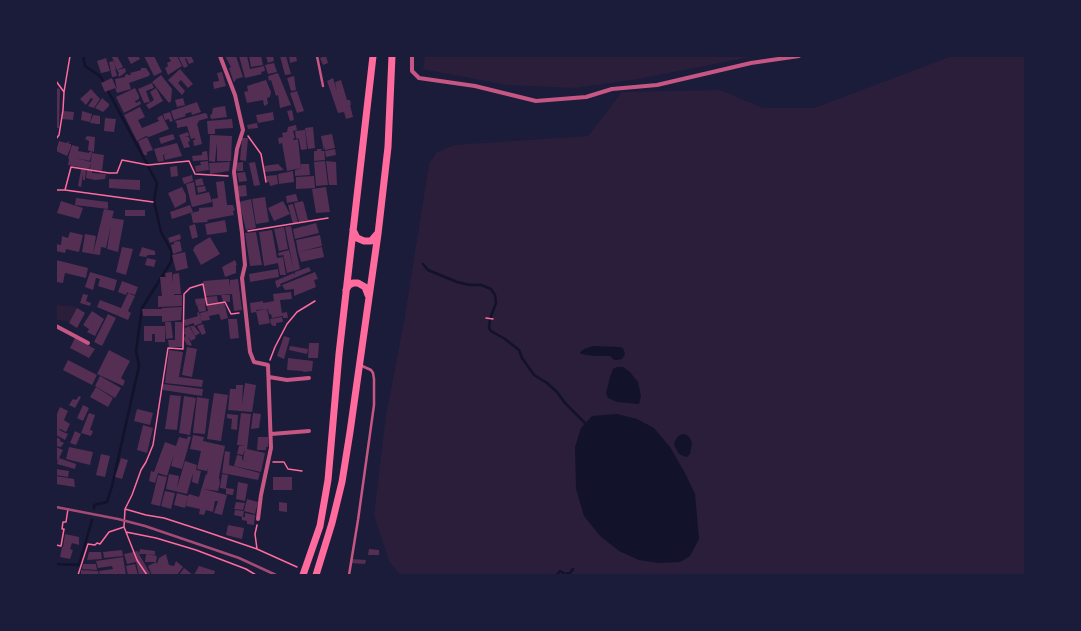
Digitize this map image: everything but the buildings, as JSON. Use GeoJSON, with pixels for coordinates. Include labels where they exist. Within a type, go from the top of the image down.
{"type":"FeatureCollection","features":[{"type":"Feature","properties":{"kind":"main road"},"geometry":{"type":"LineString","coordinates":[[302,572],[307,564],[320,526],[328,480],[338,362],[373,56]]}},
{"type":"Feature","properties":{"kind":"main road"},"geometry":{"type":"LineString","coordinates":[[316,573],[332,523],[342,482],[378,234],[388,147],[392,56]]}},
{"type":"Feature","properties":{"kind":"main road"},"geometry":{"type":"LineString","coordinates":[[353,230],[358,238],[364,241],[371,241],[378,234]]}},
{"type":"Feature","properties":{"kind":"main road"},"geometry":{"type":"LineString","coordinates":[[346,290],[349,285],[358,283],[365,287],[369,296]]}},
{"type":"Feature","properties":{"kind":"street"},"geometry":{"type":"LineString","coordinates":[[220,56],[235,95],[243,130],[237,149],[234,176],[245,266],[242,278],[245,313],[252,358],[254,362],[268,365],[271,448],[267,462],[258,519]]}},
{"type":"Feature","properties":{"kind":"street"},"geometry":{"type":"LineString","coordinates":[[412,56],[412,71],[419,78],[475,86],[536,101],[586,97],[612,89],[657,85],[751,63],[799,56]]}},
{"type":"Feature","properties":{"kind":"street"},"geometry":{"type":"LineString","coordinates":[[56,326],[88,343]]}},
{"type":"Feature","properties":{"kind":"street"},"geometry":{"type":"LineString","coordinates":[[268,377],[286,380],[309,378]]}},
{"type":"Feature","properties":{"kind":"street"},"geometry":{"type":"LineString","coordinates":[[271,434],[309,431]]}},
{"type":"Feature","properties":{"kind":"lane"},"geometry":{"type":"LineString","coordinates":[[317,56],[323,86]]}},
{"type":"Feature","properties":{"kind":"lane"},"geometry":{"type":"LineString","coordinates":[[349,575],[374,404],[373,373],[371,370],[359,365]]}},
{"type":"Feature","properties":{"kind":"path"},"geometry":{"type":"LineString","coordinates":[[56,138],[58,135],[63,110],[64,92],[70,56]]}},
{"type":"Feature","properties":{"kind":"path"},"geometry":{"type":"LineString","coordinates":[[56,81],[64,92]]}},
{"type":"Feature","properties":{"kind":"path"},"geometry":{"type":"LineString","coordinates":[[243,130],[261,154],[266,182]]}},
{"type":"Feature","properties":{"kind":"path"},"geometry":{"type":"LineString","coordinates":[[66,190],[71,167],[117,173],[122,160],[148,165],[189,161],[195,174],[234,176]]}},
{"type":"Feature","properties":{"kind":"path"},"geometry":{"type":"LineString","coordinates":[[56,190],[66,190],[153,202]]}},
{"type":"Feature","properties":{"kind":"path"},"geometry":{"type":"LineString","coordinates":[[242,233],[328,218]]}},
{"type":"Feature","properties":{"kind":"path"},"geometry":{"type":"LineString","coordinates":[[147,575],[137,560],[124,527],[125,509],[153,445],[168,348],[183,348],[184,294],[190,288],[203,284],[207,305],[225,302],[231,314],[245,313]]}},
{"type":"Feature","properties":{"kind":"path"},"geometry":{"type":"LineString","coordinates":[[268,365],[288,324],[297,312],[315,301]]}},
{"type":"Feature","properties":{"kind":"path"},"geometry":{"type":"LineString","coordinates":[[486,318],[493,319]]}},
{"type":"Feature","properties":{"kind":"path"},"geometry":{"type":"LineString","coordinates":[[267,462],[283,462],[288,470],[302,471]]}},
{"type":"Feature","properties":{"kind":"path"},"geometry":{"type":"LineString","coordinates":[[56,545],[61,546],[64,529],[62,529],[63,522],[66,522],[68,509]]}},
{"type":"Feature","properties":{"kind":"path"},"geometry":{"type":"LineString","coordinates":[[125,509],[176,522],[257,550],[302,572]]}},
{"type":"Feature","properties":{"kind":"path"},"geometry":{"type":"LineString","coordinates":[[257,550],[255,534],[258,519]]}},
{"type":"Feature","properties":{"kind":"path"},"geometry":{"type":"LineString","coordinates":[[78,575],[88,544],[95,545],[97,542],[100,544],[109,532],[124,527]]}},
{"type":"Feature","properties":{"kind":"path"},"geometry":{"type":"LineString","coordinates":[[126,532],[156,538],[196,550],[246,569],[256,575]]}},
{"type":"Feature","properties":{"kind":"shaded area"},"geometry":{"type":"Polygon","coordinates":[[[425,56],[755,56],[638,79],[576,88],[506,85],[423,69],[425,56]]]}},
{"type":"Feature","properties":{"kind":"shaded area"},"geometry":{"type":"Polygon","coordinates":[[[952,56],[1025,56],[1025,575],[400,575],[389,561],[374,515],[386,415],[404,322],[429,164],[436,153],[454,145],[588,136],[622,92],[720,90],[763,108],[814,108],[952,56]]]}},
{"type":"Feature","properties":{"kind":"shaded area"},"geometry":{"type":"Polygon","coordinates":[[[56,305],[77,307],[72,323],[56,319],[56,305]]]}},
{"type":"Feature","properties":{"kind":"shaded area"},"geometry":{"type":"Polygon","coordinates":[[[593,346],[623,348],[625,354],[622,359],[614,360],[610,356],[581,354],[580,352],[584,349],[593,346]]]}},
{"type":"Feature","properties":{"kind":"shaded area"},"geometry":{"type":"Polygon","coordinates":[[[623,367],[630,372],[638,382],[641,396],[639,404],[617,402],[608,398],[606,393],[610,377],[613,369],[623,367]]]}},
{"type":"Feature","properties":{"kind":"shaded area"},"geometry":{"type":"Polygon","coordinates":[[[617,414],[637,419],[654,428],[670,447],[695,494],[699,539],[690,556],[680,562],[658,563],[639,560],[619,551],[600,536],[584,516],[576,489],[575,447],[581,428],[592,416],[617,414]]]}},
{"type":"Feature","properties":{"kind":"shaded area"},"geometry":{"type":"Polygon","coordinates":[[[683,434],[690,438],[692,443],[690,454],[687,457],[679,454],[674,445],[678,436],[683,434]]]}},
{"type":"Feature","properties":{"kind":"waterway"},"geometry":{"type":"LineString","coordinates":[[83,56],[85,66],[100,76],[105,84]]}},
{"type":"Feature","properties":{"kind":"waterway"},"geometry":{"type":"LineString","coordinates":[[94,508],[94,505],[107,502],[112,486],[139,366],[136,351],[142,308],[171,262],[172,252],[161,232],[154,201],[157,183],[107,89]]}},
{"type":"Feature","properties":{"kind":"waterway"},"geometry":{"type":"LineString","coordinates":[[423,264],[428,270],[457,282],[470,285],[481,285],[491,289],[495,295],[496,303],[490,319],[489,328],[491,331],[505,339],[519,350],[522,358],[534,375],[547,383],[557,392],[565,403],[585,423]]}},
{"type":"Feature","properties":{"kind":"waterway"},"geometry":{"type":"LineString","coordinates":[[56,564],[79,565],[92,520]]}},
{"type":"Feature","properties":{"kind":"waterway"},"geometry":{"type":"LineString","coordinates":[[557,575],[560,571],[565,574],[570,573],[573,569]]}},
{"type":"Feature","properties":{"kind":"railway"},"geometry":{"type":"LineString","coordinates":[[56,507],[118,519],[145,526],[239,558],[276,575]]}}]}
